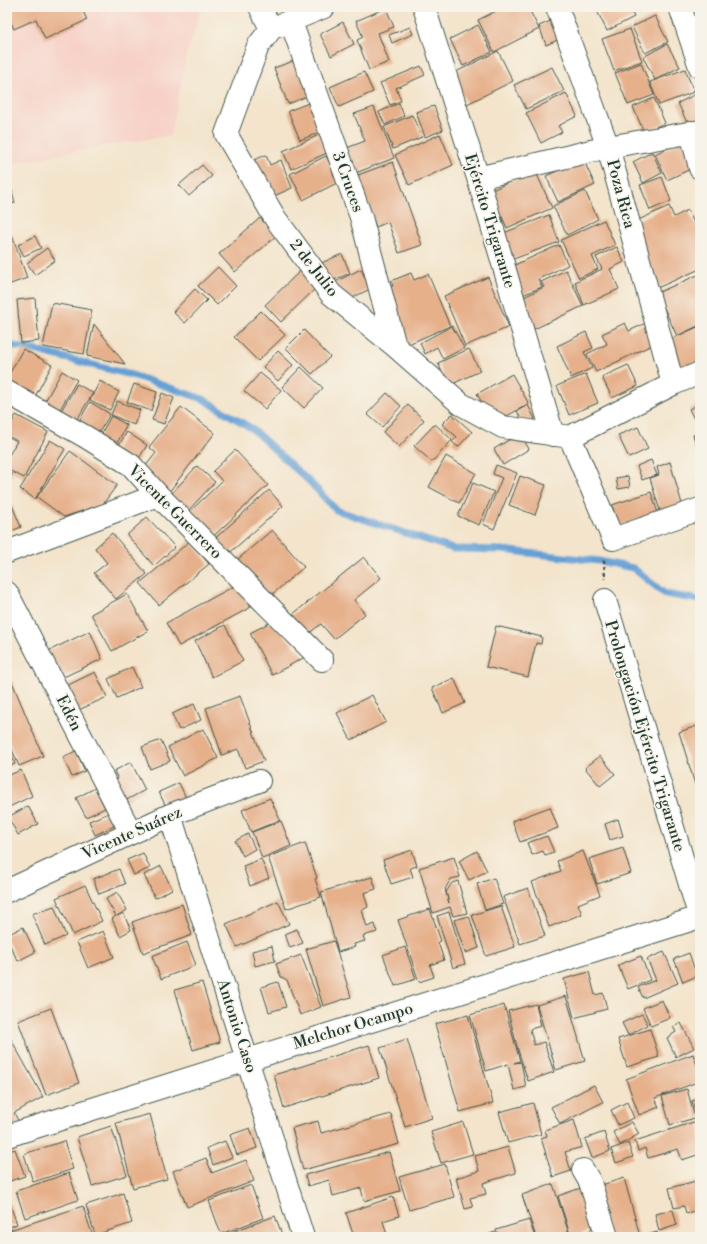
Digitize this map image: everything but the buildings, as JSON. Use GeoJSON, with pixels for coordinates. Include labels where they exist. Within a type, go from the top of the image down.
{"type":"FeatureCollection","features":[{"type":"Feature","properties":{"kind":"street","name":"3 Cruces"},"geometry":{"type":"LineString","coordinates":[[260,7],[281,25],[361,216],[395,346]]}},
{"type":"Feature","properties":{"kind":"street"},"geometry":{"type":"LineString","coordinates":[[281,25],[324,7]]}},
{"type":"Feature","properties":{"kind":"street","name":"Ejército Trigarante"},"geometry":{"type":"LineString","coordinates":[[424,7],[561,436],[609,547]]}},
{"type":"Feature","properties":{"kind":"street","name":"Poza Rica"},"geometry":{"type":"LineString","coordinates":[[557,7],[608,147],[673,384]]}},
{"type":"Feature","properties":{"kind":"street"},"geometry":{"type":"LineString","coordinates":[[680,7],[694,31],[700,67]]}},
{"type":"Feature","properties":{"kind":"street","name":"2 de Julio"},"geometry":{"type":"LineString","coordinates":[[281,25],[258,46],[226,134],[276,218],[331,294],[395,346],[461,404],[503,427],[561,436]]}},
{"type":"Feature","properties":{"kind":"street"},"geometry":{"type":"LineString","coordinates":[[478,178],[608,147],[695,132],[700,168]]}},
{"type":"Feature","properties":{"kind":"street"},"geometry":{"type":"LineString","coordinates":[[561,436],[700,373]]}},
{"type":"Feature","properties":{"kind":"street","name":"Vicente Guerrero"},"geometry":{"type":"LineString","coordinates":[[7,392],[86,437],[131,465],[158,495],[322,660]]}},
{"type":"Feature","properties":{"kind":"street"},"geometry":{"type":"LineString","coordinates":[[7,552],[158,495]]}},
{"type":"Feature","properties":{"kind":"street"},"geometry":{"type":"LineString","coordinates":[[609,547],[700,509]]}},
{"type":"Feature","properties":{"kind":"street","name":"Edén"},"geometry":{"type":"LineString","coordinates":[[7,593],[131,833]]}},
{"type":"Feature","properties":{"kind":"street","name":"Prolongación Ejército Trigarante"},"geometry":{"type":"LineString","coordinates":[[605,600],[700,917]]}},
{"type":"Feature","properties":{"kind":"street","name":"Vicente Suárez"},"geometry":{"type":"LineString","coordinates":[[7,891],[170,815],[258,781]]}},
{"type":"Feature","properties":{"kind":"street","name":"Antonio Caso"},"geometry":{"type":"LineString","coordinates":[[170,815],[303,1237]]}},
{"type":"Feature","properties":{"kind":"street","name":"Melchor Ocampo"},"geometry":{"type":"LineString","coordinates":[[7,1136],[700,917]]}},
{"type":"Feature","properties":{"kind":"street"},"geometry":{"type":"LineString","coordinates":[[583,1170],[590,1182],[607,1237]]}},
{"type":"Feature","properties":{"kind":"path"},"geometry":{"type":"LineString","coordinates":[[605,600],[609,547]]}},
{"type":"Feature","properties":{"kind":"shaded area"},"geometry":{"type":"Polygon","coordinates":[[[7,7],[202,7],[187,53],[170,136],[102,146],[7,164],[9,148],[7,137],[7,7]]]}},
{"type":"Feature","properties":{"kind":"waterway"},"geometry":{"type":"LineString","coordinates":[[7,345],[31,349],[135,376],[203,399],[251,428],[311,483],[336,510],[453,549],[502,550],[599,561],[633,568],[665,594],[700,600]]}}]}
